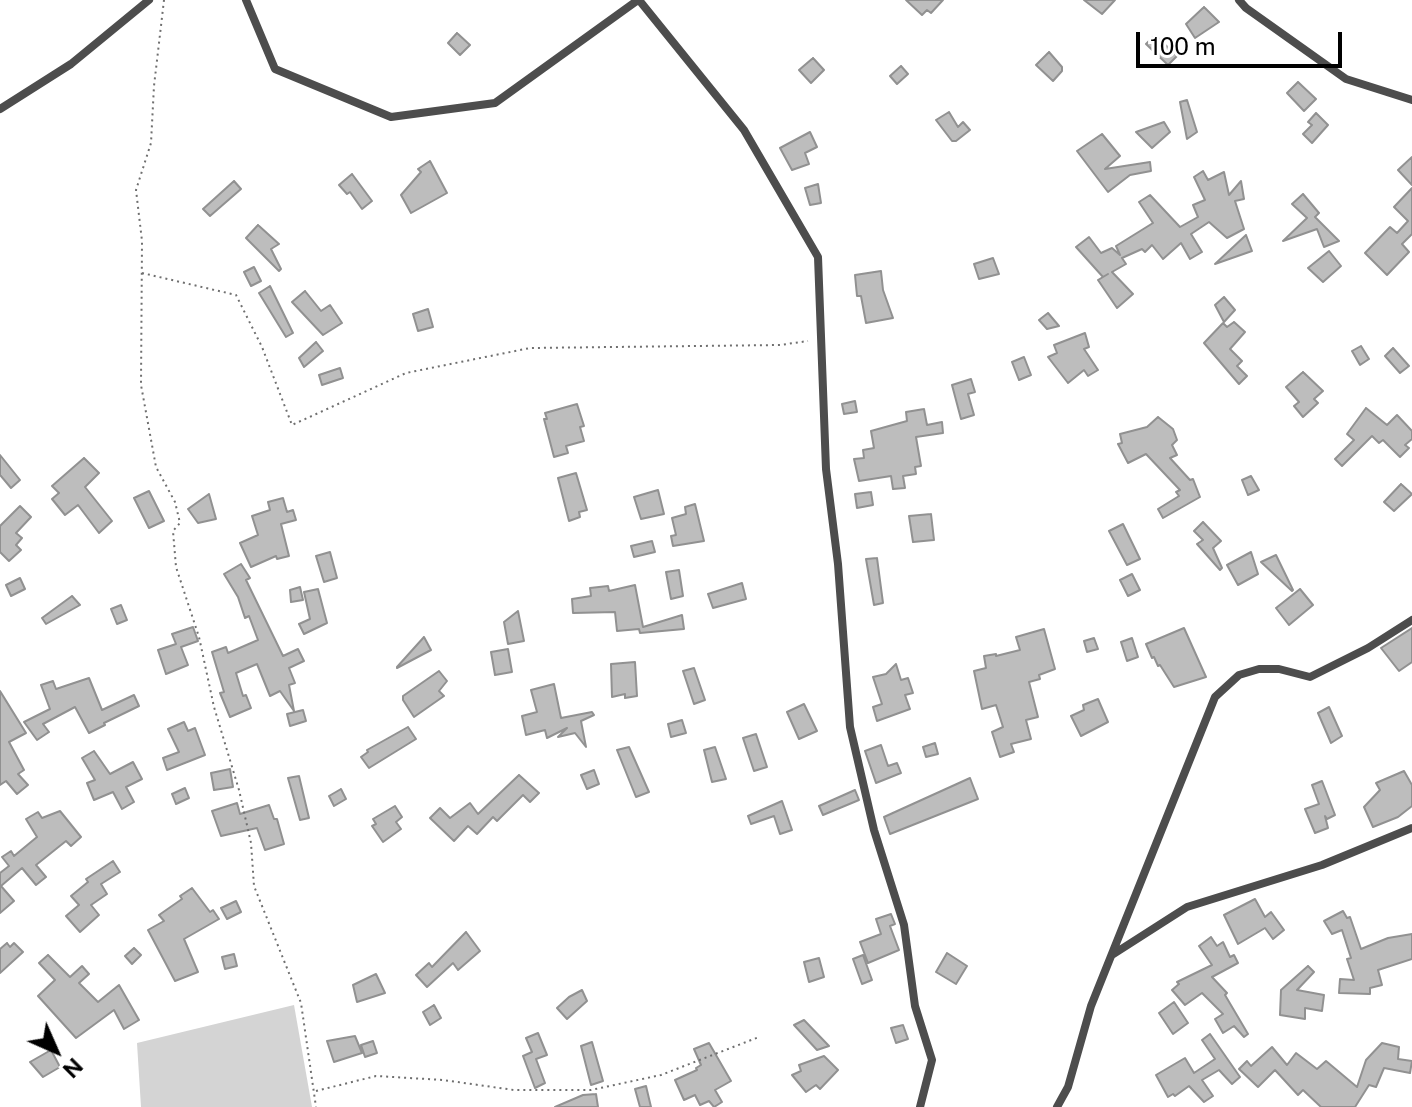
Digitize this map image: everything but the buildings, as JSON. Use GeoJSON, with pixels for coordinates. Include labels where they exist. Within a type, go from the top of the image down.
{"type":"FeatureCollection","features":[{"type":"Feature","properties":{"kind":"street"},"geometry":{"type":"LineString","coordinates":[[0,109],[71,64],[149,0]]}},
{"type":"Feature","properties":{"kind":"street"},"geometry":{"type":"LineString","coordinates":[[246,0],[275,69],[391,117],[495,103],[638,0],[744,130],[818,257],[826,469],[838,564],[850,727],[874,830],[904,925],[915,1006],[932,1060],[920,1107]]}},
{"type":"Feature","properties":{"kind":"street"},"geometry":{"type":"LineString","coordinates":[[1239,0],[1346,79],[1412,100]]}},
{"type":"Feature","properties":{"kind":"street"},"geometry":{"type":"LineString","coordinates":[[1057,1107],[1068,1087],[1091,1006],[1215,697],[1239,675],[1259,669],[1279,669],[1310,677],[1368,648],[1412,620]]}},
{"type":"Feature","properties":{"kind":"street"},"geometry":{"type":"LineString","coordinates":[[1111,955],[1187,907],[1322,865],[1412,828]]}},
{"type":"Feature","properties":{"kind":"path"},"geometry":{"type":"LineString","coordinates":[[164,0],[151,143],[136,190],[142,241],[141,385],[156,467],[175,502],[180,523],[173,531],[176,567],[199,637],[214,707],[239,790],[251,843],[254,886],[301,1003],[316,1107]]}},
{"type":"Feature","properties":{"kind":"path"},"geometry":{"type":"LineString","coordinates":[[142,273],[236,295],[262,347],[292,425],[406,373],[530,348],[780,345],[822,339]]}},
{"type":"Feature","properties":{"kind":"path"},"geometry":{"type":"LineString","coordinates":[[314,1091],[376,1076],[443,1080],[514,1090],[591,1090],[661,1075],[759,1037]]}},
{"type":"Feature","properties":{"kind":"shaded area"},"geometry":{"type":"Polygon","coordinates":[[[294,1005],[312,1107],[141,1107],[137,1043],[294,1005]]]}}]}
